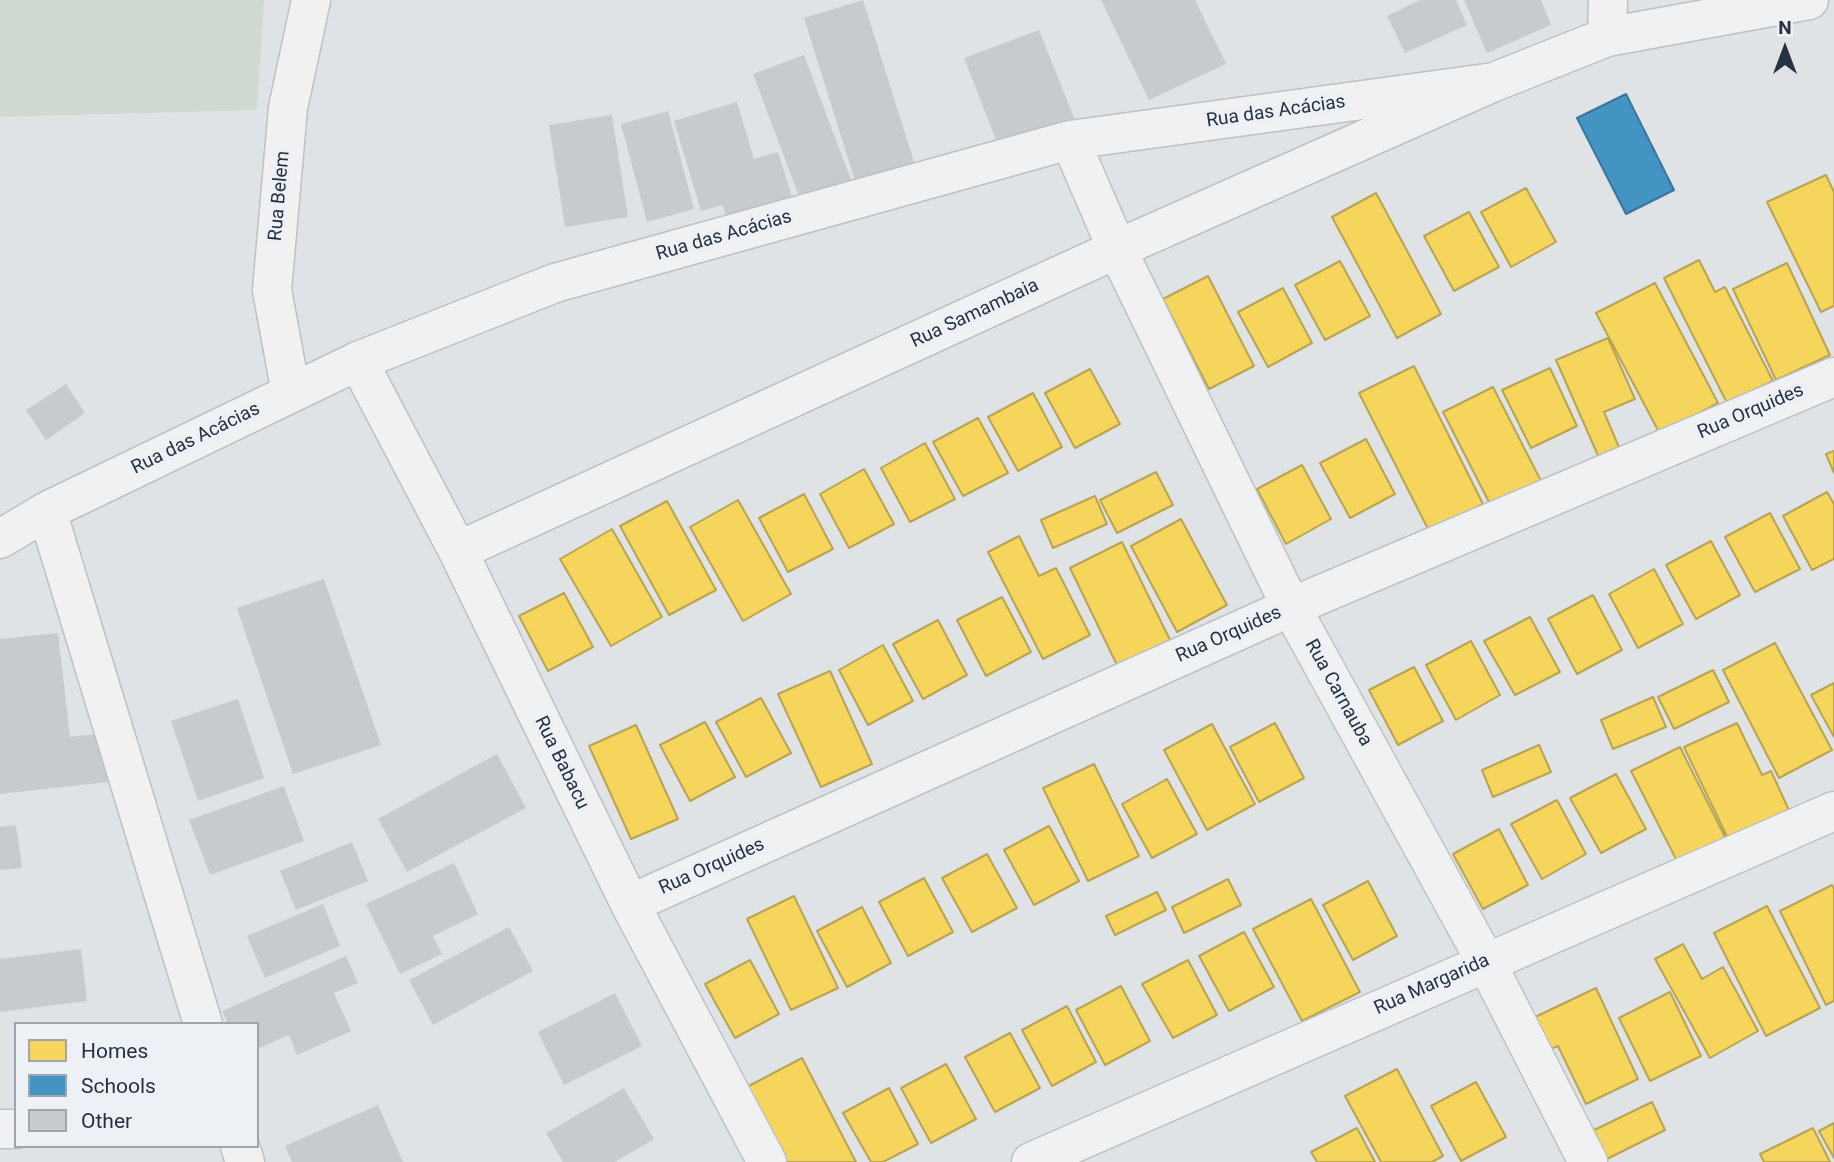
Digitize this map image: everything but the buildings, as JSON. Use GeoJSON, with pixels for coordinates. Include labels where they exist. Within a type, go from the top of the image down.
{"type":"FeatureCollection","features":[{"type":"Feature","properties":{"kind":"street","name":"Rua Belem"},"geometry":{"type":"LineString","coordinates":[[291,393],[272,290],[288,108],[311,0]]}},
{"type":"Feature","properties":{"kind":"street"},"geometry":{"type":"LineString","coordinates":[[1494,82],[1608,19],[1809,0]]}},
{"type":"Feature","properties":{"kind":"street","name":"Rua das Acácias"},"geometry":{"type":"LineString","coordinates":[[0,539],[47,511],[358,361],[555,283],[1070,140],[1494,82]]}},
{"type":"Feature","properties":{"kind":"street","name":"Rua Samambaia"},"geometry":{"type":"LineString","coordinates":[[458,551],[1117,249],[1494,82]]}},
{"type":"Feature","properties":{"kind":"street","name":"Rua Carnauba"},"geometry":{"type":"LineString","coordinates":[[1070,140],[1117,249],[1291,607],[1486,962],[1588,1162]]}},
{"type":"Feature","properties":{"kind":"street","name":"Rua Babacu"},"geometry":{"type":"LineString","coordinates":[[358,361],[458,551],[630,904],[767,1162]]}},
{"type":"Feature","properties":{"kind":"street","name":"Rua Orquides"},"geometry":{"type":"LineString","coordinates":[[630,904],[1291,607],[1834,377]]}},
{"type":"Feature","properties":{"kind":"street"},"geometry":{"type":"LineString","coordinates":[[47,511],[202,1022]]}},
{"type":"Feature","properties":{"kind":"street","name":"Rua Margarida"},"geometry":{"type":"LineString","coordinates":[[1031,1162],[1834,811]]}},
{"type":"Feature","properties":{"kind":"shaded area"},"geometry":{"type":"Polygon","coordinates":[[[0,0],[264,0],[257,110],[0,117],[0,0]]]}}]}
